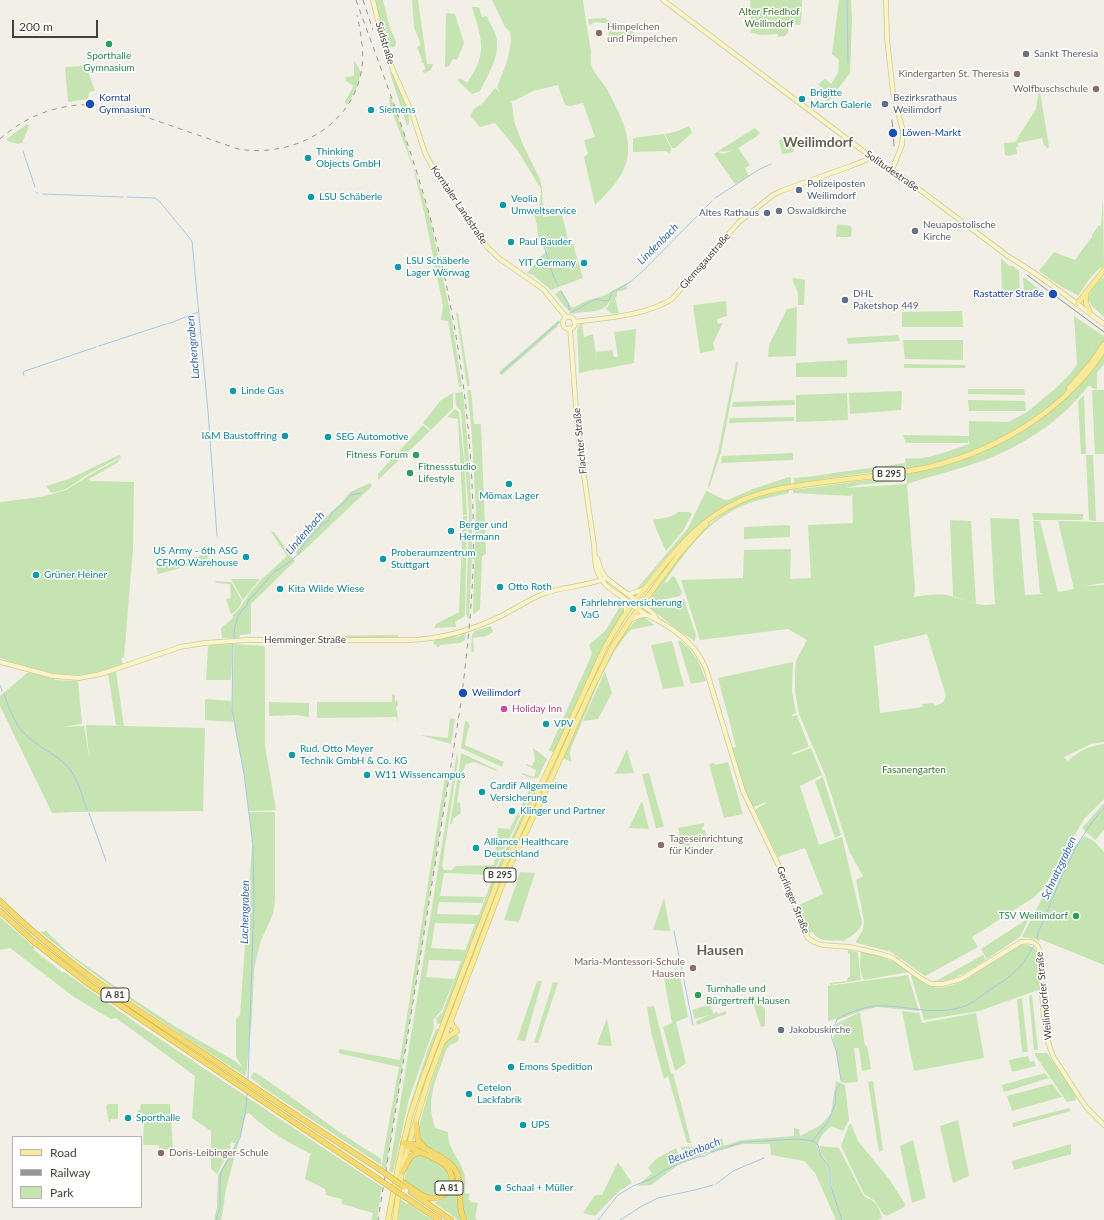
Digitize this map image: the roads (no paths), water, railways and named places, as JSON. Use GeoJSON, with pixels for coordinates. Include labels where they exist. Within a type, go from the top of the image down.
{"type":"FeatureCollection","features":[{"type":"Feature","properties":{"kind":"highway","name":"A 81"},"geometry":{"type":"LineString","coordinates":[[0,902],[52,947],[93,979],[256,1089],[370,1164],[379,1168],[451,1220]]}},
{"type":"Feature","properties":{"kind":"highway","name":"A 81"},"geometry":{"type":"LineString","coordinates":[[0,911],[34,942],[90,985],[437,1219]]}},
{"type":"Feature","properties":{"kind":"highway"},"geometry":{"type":"LineString","coordinates":[[416,1124],[418,1140],[424,1151],[449,1162],[456,1171],[460,1181],[460,1205],[464,1220]]}},
{"type":"Feature","properties":{"kind":"highway","name":"A 81"},"geometry":{"type":"LineString","coordinates":[[403,1143],[424,1151],[440,1162],[448,1168],[452,1179],[449,1190],[441,1196],[435,1198],[428,1197],[404,1185]]}},
{"type":"Feature","properties":{"kind":"highway"},"geometry":{"type":"LineString","coordinates":[[402,1172],[410,1156],[424,1151]]}},
{"type":"Feature","properties":{"kind":"main road","name":"Südstraße"},"geometry":{"type":"LineString","coordinates":[[373,0],[381,34],[400,86]]}},
{"type":"Feature","properties":{"kind":"main road","name":"Solitudestraße"},"geometry":{"type":"LineString","coordinates":[[663,0],[870,156],[892,170],[1009,257],[1022,264],[1104,324]]}},
{"type":"Feature","properties":{"kind":"main road"},"geometry":{"type":"LineString","coordinates":[[886,0],[887,38],[893,93],[903,136],[902,145],[892,170]]}},
{"type":"Feature","properties":{"kind":"main road","name":"Korntaler Landstraße"},"geometry":{"type":"LineString","coordinates":[[400,86],[412,112],[431,166],[481,240],[500,259],[543,289],[566,318]]}},
{"type":"Feature","properties":{"kind":"main road","name":"Glemsgaustraße"},"geometry":{"type":"LineString","coordinates":[[574,322],[636,313],[667,302],[672,299],[684,286],[739,222],[773,195],[866,160],[870,156]]}},
{"type":"Feature","properties":{"kind":"main road"},"geometry":{"type":"LineString","coordinates":[[1077,304],[1104,270]]}},
{"type":"Feature","properties":{"kind":"main road"},"geometry":{"type":"LineString","coordinates":[[1098,277],[1104,274]]}},
{"type":"Feature","properties":{"kind":"main road"},"geometry":{"type":"LineString","coordinates":[[1086,292],[1086,303],[1090,313]]}},
{"type":"Feature","properties":{"kind":"main road"},"geometry":{"type":"LineString","coordinates":[[566,318],[571,318],[574,322],[574,325],[570,328],[566,328],[563,325],[563,321],[566,318]]}},
{"type":"Feature","properties":{"kind":"main road","name":"Flachter Straße"},"geometry":{"type":"LineString","coordinates":[[570,328],[578,434],[595,552],[603,579],[622,598],[638,609]]}},
{"type":"Feature","properties":{"kind":"main road","name":"B 295"},"geometry":{"type":"LineString","coordinates":[[1057,402],[1083,373],[1104,344]]}},
{"type":"Feature","properties":{"kind":"main road","name":"B 295"},"geometry":{"type":"LineString","coordinates":[[388,1220],[403,1143],[421,1084],[502,870],[605,647],[635,600],[697,528],[739,501],[770,490],[918,469],[965,456],[1007,437],[1034,420],[1057,402],[1086,375],[1104,350]]}},
{"type":"Feature","properties":{"kind":"main road","name":"B 295"},"geometry":{"type":"LineString","coordinates":[[395,1220],[402,1172],[428,1081],[510,865],[597,676],[613,646],[638,609],[680,553],[708,521]]}},
{"type":"Feature","properties":{"kind":"main road","name":"Flachter Straße"},"geometry":{"type":"LineString","coordinates":[[603,579],[642,605]]}},
{"type":"Feature","properties":{"kind":"main road","name":"Hemminger Straße"},"geometry":{"type":"LineString","coordinates":[[0,662],[53,676],[79,678],[101,674],[180,647],[205,643],[231,641],[410,640],[437,638],[460,632],[490,621],[550,591],[603,579]]}},
{"type":"Feature","properties":{"kind":"main road"},"geometry":{"type":"LineString","coordinates":[[626,594],[636,593],[645,589]]}},
{"type":"Feature","properties":{"kind":"main road"},"geometry":{"type":"LineString","coordinates":[[622,598],[622,601],[626,605],[626,613]]}},
{"type":"Feature","properties":{"kind":"main road","name":"Gerlinger Straße"},"geometry":{"type":"LineString","coordinates":[[642,605],[652,613],[657,620]]}},
{"type":"Feature","properties":{"kind":"main road","name":"Gerlinger Straße"},"geometry":{"type":"LineString","coordinates":[[638,609],[678,634],[692,646],[704,663],[743,791],[787,882],[803,929],[811,940],[822,945],[855,948],[893,958],[927,983],[936,985],[961,979],[1021,942],[1032,942],[1038,946]]}},
{"type":"Feature","properties":{"kind":"main road"},"geometry":{"type":"LineString","coordinates":[[631,619],[634,619],[640,615],[647,615]]}},
{"type":"Feature","properties":{"kind":"main road","name":"Weilimdorfer Straße"},"geometry":{"type":"LineString","coordinates":[[1038,946],[1042,972],[1046,1029],[1050,1050],[1086,1107],[1104,1125]]}},
{"type":"Feature","properties":{"kind":"main road"},"geometry":{"type":"LineString","coordinates":[[442,1044],[455,1032],[451,1018]]}},
{"type":"Feature","properties":{"kind":"waterway","name":"Lindenbach"},"geometry":{"type":"LineString","coordinates":[[847,0],[848,63]]}},
{"type":"Feature","properties":{"kind":"waterway","name":"Lachengraben"},"geometry":{"type":"LineString","coordinates":[[23,151],[35,187]]}},
{"type":"Feature","properties":{"kind":"waterway","name":"Lindenbach"},"geometry":{"type":"LineString","coordinates":[[715,198],[760,169],[771,164]]}},
{"type":"Feature","properties":{"kind":"waterway","name":"Lachengraben"},"geometry":{"type":"LineString","coordinates":[[43,194],[123,197]]}},
{"type":"Feature","properties":{"kind":"waterway","name":"Lachengraben"},"geometry":{"type":"LineString","coordinates":[[127,197],[155,198],[192,241],[208,411],[217,536]]}},
{"type":"Feature","properties":{"kind":"waterway","name":"Lindenbach"},"geometry":{"type":"LineString","coordinates":[[570,313],[596,299],[604,301],[609,300],[612,292],[629,283],[643,271],[712,201]]}},
{"type":"Feature","properties":{"kind":"waterway"},"geometry":{"type":"LineString","coordinates":[[541,236],[558,286]]}},
{"type":"Feature","properties":{"kind":"waterway"},"geometry":{"type":"LineString","coordinates":[[561,291],[568,303],[569,310]]}},
{"type":"Feature","properties":{"kind":"waterway"},"geometry":{"type":"LineString","coordinates":[[168,324],[198,312]]}},
{"type":"Feature","properties":{"kind":"waterway","name":"Lindenbach"},"geometry":{"type":"LineString","coordinates":[[501,373],[559,322]]}},
{"type":"Feature","properties":{"kind":"waterway"},"geometry":{"type":"LineString","coordinates":[[99,346],[166,324]]}},
{"type":"Feature","properties":{"kind":"waterway"},"geometry":{"type":"LineString","coordinates":[[24,376],[23,372],[25,371],[96,347]]}},
{"type":"Feature","properties":{"kind":"waterway","name":"Lindenbach"},"geometry":{"type":"LineString","coordinates":[[234,640],[236,621],[240,613],[247,605],[249,599],[274,572],[291,561],[299,553],[305,542],[321,525],[328,521],[332,513],[351,495],[361,493]]}},
{"type":"Feature","properties":{"kind":"waterway","name":"Lachengraben"},"geometry":{"type":"LineString","coordinates":[[233,643],[232,710],[244,774],[253,846],[254,902],[248,1080]]}},
{"type":"Feature","properties":{"kind":"waterway"},"geometry":{"type":"LineString","coordinates":[[0,685],[2,691]]}},
{"type":"Feature","properties":{"kind":"waterway"},"geometry":{"type":"LineString","coordinates":[[4,694],[12,715],[21,730],[35,743],[62,761],[71,771],[79,787],[87,810]]}},
{"type":"Feature","properties":{"kind":"waterway","name":"Schnatzgraben"},"geometry":{"type":"LineString","coordinates":[[1037,939],[1038,933],[1074,851],[1093,821],[1104,808]]}},
{"type":"Feature","properties":{"kind":"waterway"},"geometry":{"type":"LineString","coordinates":[[89,813],[106,861]]}},
{"type":"Feature","properties":{"kind":"waterway"},"geometry":{"type":"LineString","coordinates":[[674,931],[693,1025]]}},
{"type":"Feature","properties":{"kind":"waterway","name":"Schnatzgraben"},"geometry":{"type":"LineString","coordinates":[[841,1080],[836,1050],[831,1036],[837,1019],[856,1010],[876,1006],[890,1006],[933,1011],[950,1010],[963,1007],[976,1000],[1010,976],[1025,961],[1033,947]]}},
{"type":"Feature","properties":{"kind":"waterway","name":"Schnatzgraben"},"geometry":{"type":"LineString","coordinates":[[813,1140],[828,1122],[836,1102],[835,1093],[839,1085]]}},
{"type":"Feature","properties":{"kind":"waterway","name":"Lachengraben"},"geometry":{"type":"LineString","coordinates":[[216,1220],[220,1208],[221,1172],[240,1138],[246,1108],[247,1093]]}},
{"type":"Feature","properties":{"kind":"waterway","name":"Beutenbach"},"geometry":{"type":"LineString","coordinates":[[598,1220],[618,1195],[633,1186],[651,1179],[665,1170],[681,1163],[743,1142],[798,1139],[813,1141]]}},
{"type":"Feature","properties":{"kind":"waterway"},"geometry":{"type":"LineString","coordinates":[[813,1141],[818,1145],[821,1156],[828,1165],[831,1174],[831,1187],[842,1220]]}},
{"type":"Feature","properties":{"kind":"waterway"},"geometry":{"type":"LineString","coordinates":[[716,1184],[733,1171],[764,1158]]}},
{"type":"Feature","properties":{"kind":"waterway"},"geometry":{"type":"LineString","coordinates":[[620,1220],[658,1198],[713,1185]]}},
{"type":"Feature","properties":{"kind":"tram line"},"geometry":{"type":"LineString","coordinates":[[892,120],[894,146]]}},
{"type":"Feature","properties":{"kind":"tram line"},"geometry":{"type":"LineString","coordinates":[[1027,275],[1104,332]]}},
{"type":"Feature","properties":{"kind":"railway"},"geometry":{"type":"LineString","coordinates":[[356,0],[414,162],[441,260],[458,348],[464,392],[469,437],[473,526],[471,606],[460,709],[378,1220]]}},
{"type":"Feature","properties":{"kind":"railway"},"geometry":{"type":"LineString","coordinates":[[363,0],[373,30]]}},
{"type":"Feature","properties":{"kind":"railway"},"geometry":{"type":"LineString","coordinates":[[0,139],[13,128],[43,113],[76,105],[93,105],[109,106],[126,110],[238,149],[258,151],[278,149],[297,144],[315,135],[331,124],[344,110],[355,93],[361,73],[363,59],[357,15]]}},
{"type":"Feature","properties":{"kind":"place","name":"Himpelchen und Pimpelchen"},"geometry":{"type":"Point","coordinates":[599,33]}},
{"type":"Feature","properties":{"kind":"place","name":"Sporthalle Gymnasium"},"geometry":{"type":"Point","coordinates":[109,44]}},
{"type":"Feature","properties":{"kind":"place","name":"Sankt Theresia"},"geometry":{"type":"Point","coordinates":[1026,54]}},
{"type":"Feature","properties":{"kind":"place","name":"Kindergarten St. Theresia"},"geometry":{"type":"Point","coordinates":[1017,74]}},
{"type":"Feature","properties":{"kind":"place","name":"Wolfbuschschule"},"geometry":{"type":"Point","coordinates":[1096,89]}},
{"type":"Feature","properties":{"kind":"place","name":"Brigitte March Galerie"},"geometry":{"type":"Point","coordinates":[802,99]}},
{"type":"Feature","properties":{"kind":"place","name":"Korntal Gymnasium"},"geometry":{"type":"Point","coordinates":[90,104]}},
{"type":"Feature","properties":{"kind":"place","name":"Bezirksrathaus Weilimdorf"},"geometry":{"type":"Point","coordinates":[885,104]}},
{"type":"Feature","properties":{"kind":"place","name":"Siemens"},"geometry":{"type":"Point","coordinates":[371,110]}},
{"type":"Feature","properties":{"kind":"place","name":"Löwen-Markt"},"geometry":{"type":"Point","coordinates":[893,133]}},
{"type":"Feature","properties":{"kind":"place","name":"Thinking Objects GmbH"},"geometry":{"type":"Point","coordinates":[308,158]}},
{"type":"Feature","properties":{"kind":"place","name":"Polizeiposten Weilimdorf"},"geometry":{"type":"Point","coordinates":[799,190]}},
{"type":"Feature","properties":{"kind":"place","name":"LSU Schäberle"},"geometry":{"type":"Point","coordinates":[311,197]}},
{"type":"Feature","properties":{"kind":"place","name":"Veolia Umweltservice"},"geometry":{"type":"Point","coordinates":[503,205]}},
{"type":"Feature","properties":{"kind":"place","name":"Oswaldkirche"},"geometry":{"type":"Point","coordinates":[779,211]}},
{"type":"Feature","properties":{"kind":"place","name":"Altes Rathaus"},"geometry":{"type":"Point","coordinates":[767,213]}},
{"type":"Feature","properties":{"kind":"place","name":"Neuapostolische Kirche"},"geometry":{"type":"Point","coordinates":[915,231]}},
{"type":"Feature","properties":{"kind":"place","name":"Paul Bauder"},"geometry":{"type":"Point","coordinates":[511,242]}},
{"type":"Feature","properties":{"kind":"place","name":"YIT Germany"},"geometry":{"type":"Point","coordinates":[584,263]}},
{"type":"Feature","properties":{"kind":"place","name":"LSU Schäberle Lager Wörwag"},"geometry":{"type":"Point","coordinates":[398,267]}},
{"type":"Feature","properties":{"kind":"place","name":"Rastatter Straße"},"geometry":{"type":"Point","coordinates":[1053,294]}},
{"type":"Feature","properties":{"kind":"place","name":"DHL Paketshop 449"},"geometry":{"type":"Point","coordinates":[845,300]}},
{"type":"Feature","properties":{"kind":"place","name":"Linde Gas"},"geometry":{"type":"Point","coordinates":[233,391]}},
{"type":"Feature","properties":{"kind":"place","name":"I&M Baustoffring"},"geometry":{"type":"Point","coordinates":[285,436]}},
{"type":"Feature","properties":{"kind":"place","name":"SEG Automotive"},"geometry":{"type":"Point","coordinates":[328,437]}},
{"type":"Feature","properties":{"kind":"place","name":"Fitness Forum"},"geometry":{"type":"Point","coordinates":[416,455]}},
{"type":"Feature","properties":{"kind":"place","name":"Fitnessstudio Lifestyle"},"geometry":{"type":"Point","coordinates":[410,473]}},
{"type":"Feature","properties":{"kind":"place","name":"Mömax Lager"},"geometry":{"type":"Point","coordinates":[509,484]}},
{"type":"Feature","properties":{"kind":"place","name":"Berger und Hermann"},"geometry":{"type":"Point","coordinates":[451,531]}},
{"type":"Feature","properties":{"kind":"place","name":"US Army - 6th ASG CFMO Warehouse"},"geometry":{"type":"Point","coordinates":[246,557]}},
{"type":"Feature","properties":{"kind":"place","name":"Proberaumzentrum Stuttgart"},"geometry":{"type":"Point","coordinates":[383,559]}},
{"type":"Feature","properties":{"kind":"place","name":"Grüner Heiner"},"geometry":{"type":"Point","coordinates":[36,575]}},
{"type":"Feature","properties":{"kind":"place","name":"Otto Roth"},"geometry":{"type":"Point","coordinates":[500,587]}},
{"type":"Feature","properties":{"kind":"place","name":"Kita Wilde Wiese"},"geometry":{"type":"Point","coordinates":[280,589]}},
{"type":"Feature","properties":{"kind":"place","name":"Fahrlehrerversicherung VaG"},"geometry":{"type":"Point","coordinates":[573,609]}},
{"type":"Feature","properties":{"kind":"place","name":"Weilimdorf"},"geometry":{"type":"Point","coordinates":[463,693]}},
{"type":"Feature","properties":{"kind":"place","name":"Holiday Inn"},"geometry":{"type":"Point","coordinates":[504,709]}},
{"type":"Feature","properties":{"kind":"place","name":"VPV"},"geometry":{"type":"Point","coordinates":[546,724]}},
{"type":"Feature","properties":{"kind":"place","name":"Rud. Otto Meyer Technik GmbH & Co. KG"},"geometry":{"type":"Point","coordinates":[292,755]}},
{"type":"Feature","properties":{"kind":"place","name":"W11 Wissencampus"},"geometry":{"type":"Point","coordinates":[367,775]}},
{"type":"Feature","properties":{"kind":"place","name":"Cardif Allgemeine Versicherung"},"geometry":{"type":"Point","coordinates":[482,792]}},
{"type":"Feature","properties":{"kind":"place","name":"Klinger und Partner"},"geometry":{"type":"Point","coordinates":[512,811]}},
{"type":"Feature","properties":{"kind":"place","name":"Tageseinrichtung für Kinder"},"geometry":{"type":"Point","coordinates":[661,845]}},
{"type":"Feature","properties":{"kind":"place","name":"Alliance Healthcare Deutschland"},"geometry":{"type":"Point","coordinates":[476,848]}},
{"type":"Feature","properties":{"kind":"place","name":"TSV Weilimdorf"},"geometry":{"type":"Point","coordinates":[1076,916]}},
{"type":"Feature","properties":{"kind":"place","name":"Maria-Montessori-Schule Hausen"},"geometry":{"type":"Point","coordinates":[693,968]}},
{"type":"Feature","properties":{"kind":"place","name":"Turnhalle und Bürgertreff Hausen"},"geometry":{"type":"Point","coordinates":[698,995]}},
{"type":"Feature","properties":{"kind":"place","name":"Jakobuskirche"},"geometry":{"type":"Point","coordinates":[781,1030]}},
{"type":"Feature","properties":{"kind":"place","name":"Emons Spedition"},"geometry":{"type":"Point","coordinates":[511,1067]}},
{"type":"Feature","properties":{"kind":"place","name":"Cetelon Lackfabrik"},"geometry":{"type":"Point","coordinates":[469,1094]}},
{"type":"Feature","properties":{"kind":"place","name":"Sporthalle"},"geometry":{"type":"Point","coordinates":[128,1118]}},
{"type":"Feature","properties":{"kind":"place","name":"UPS"},"geometry":{"type":"Point","coordinates":[523,1125]}},
{"type":"Feature","properties":{"kind":"place","name":"Doris-Leibinger-Schule"},"geometry":{"type":"Point","coordinates":[161,1153]}},
{"type":"Feature","properties":{"kind":"place","name":"Schaal + Müller"},"geometry":{"type":"Point","coordinates":[498,1188]}},
{"type":"Feature","properties":{"kind":"district","name":"Weilimdorf"},"geometry":{"type":"Point","coordinates":[818,142]}},
{"type":"Feature","properties":{"kind":"district","name":"Hausen"},"geometry":{"type":"Point","coordinates":[720,950]}},
{"type":"Feature","properties":{"kind":"park label","name":"Alter Friedhof Weilimdorf"},"geometry":{"type":"Point","coordinates":[769,18]}},
{"type":"Feature","properties":{"kind":"park label","name":"Fasanengarten"},"geometry":{"type":"Point","coordinates":[914,770]}}]}
